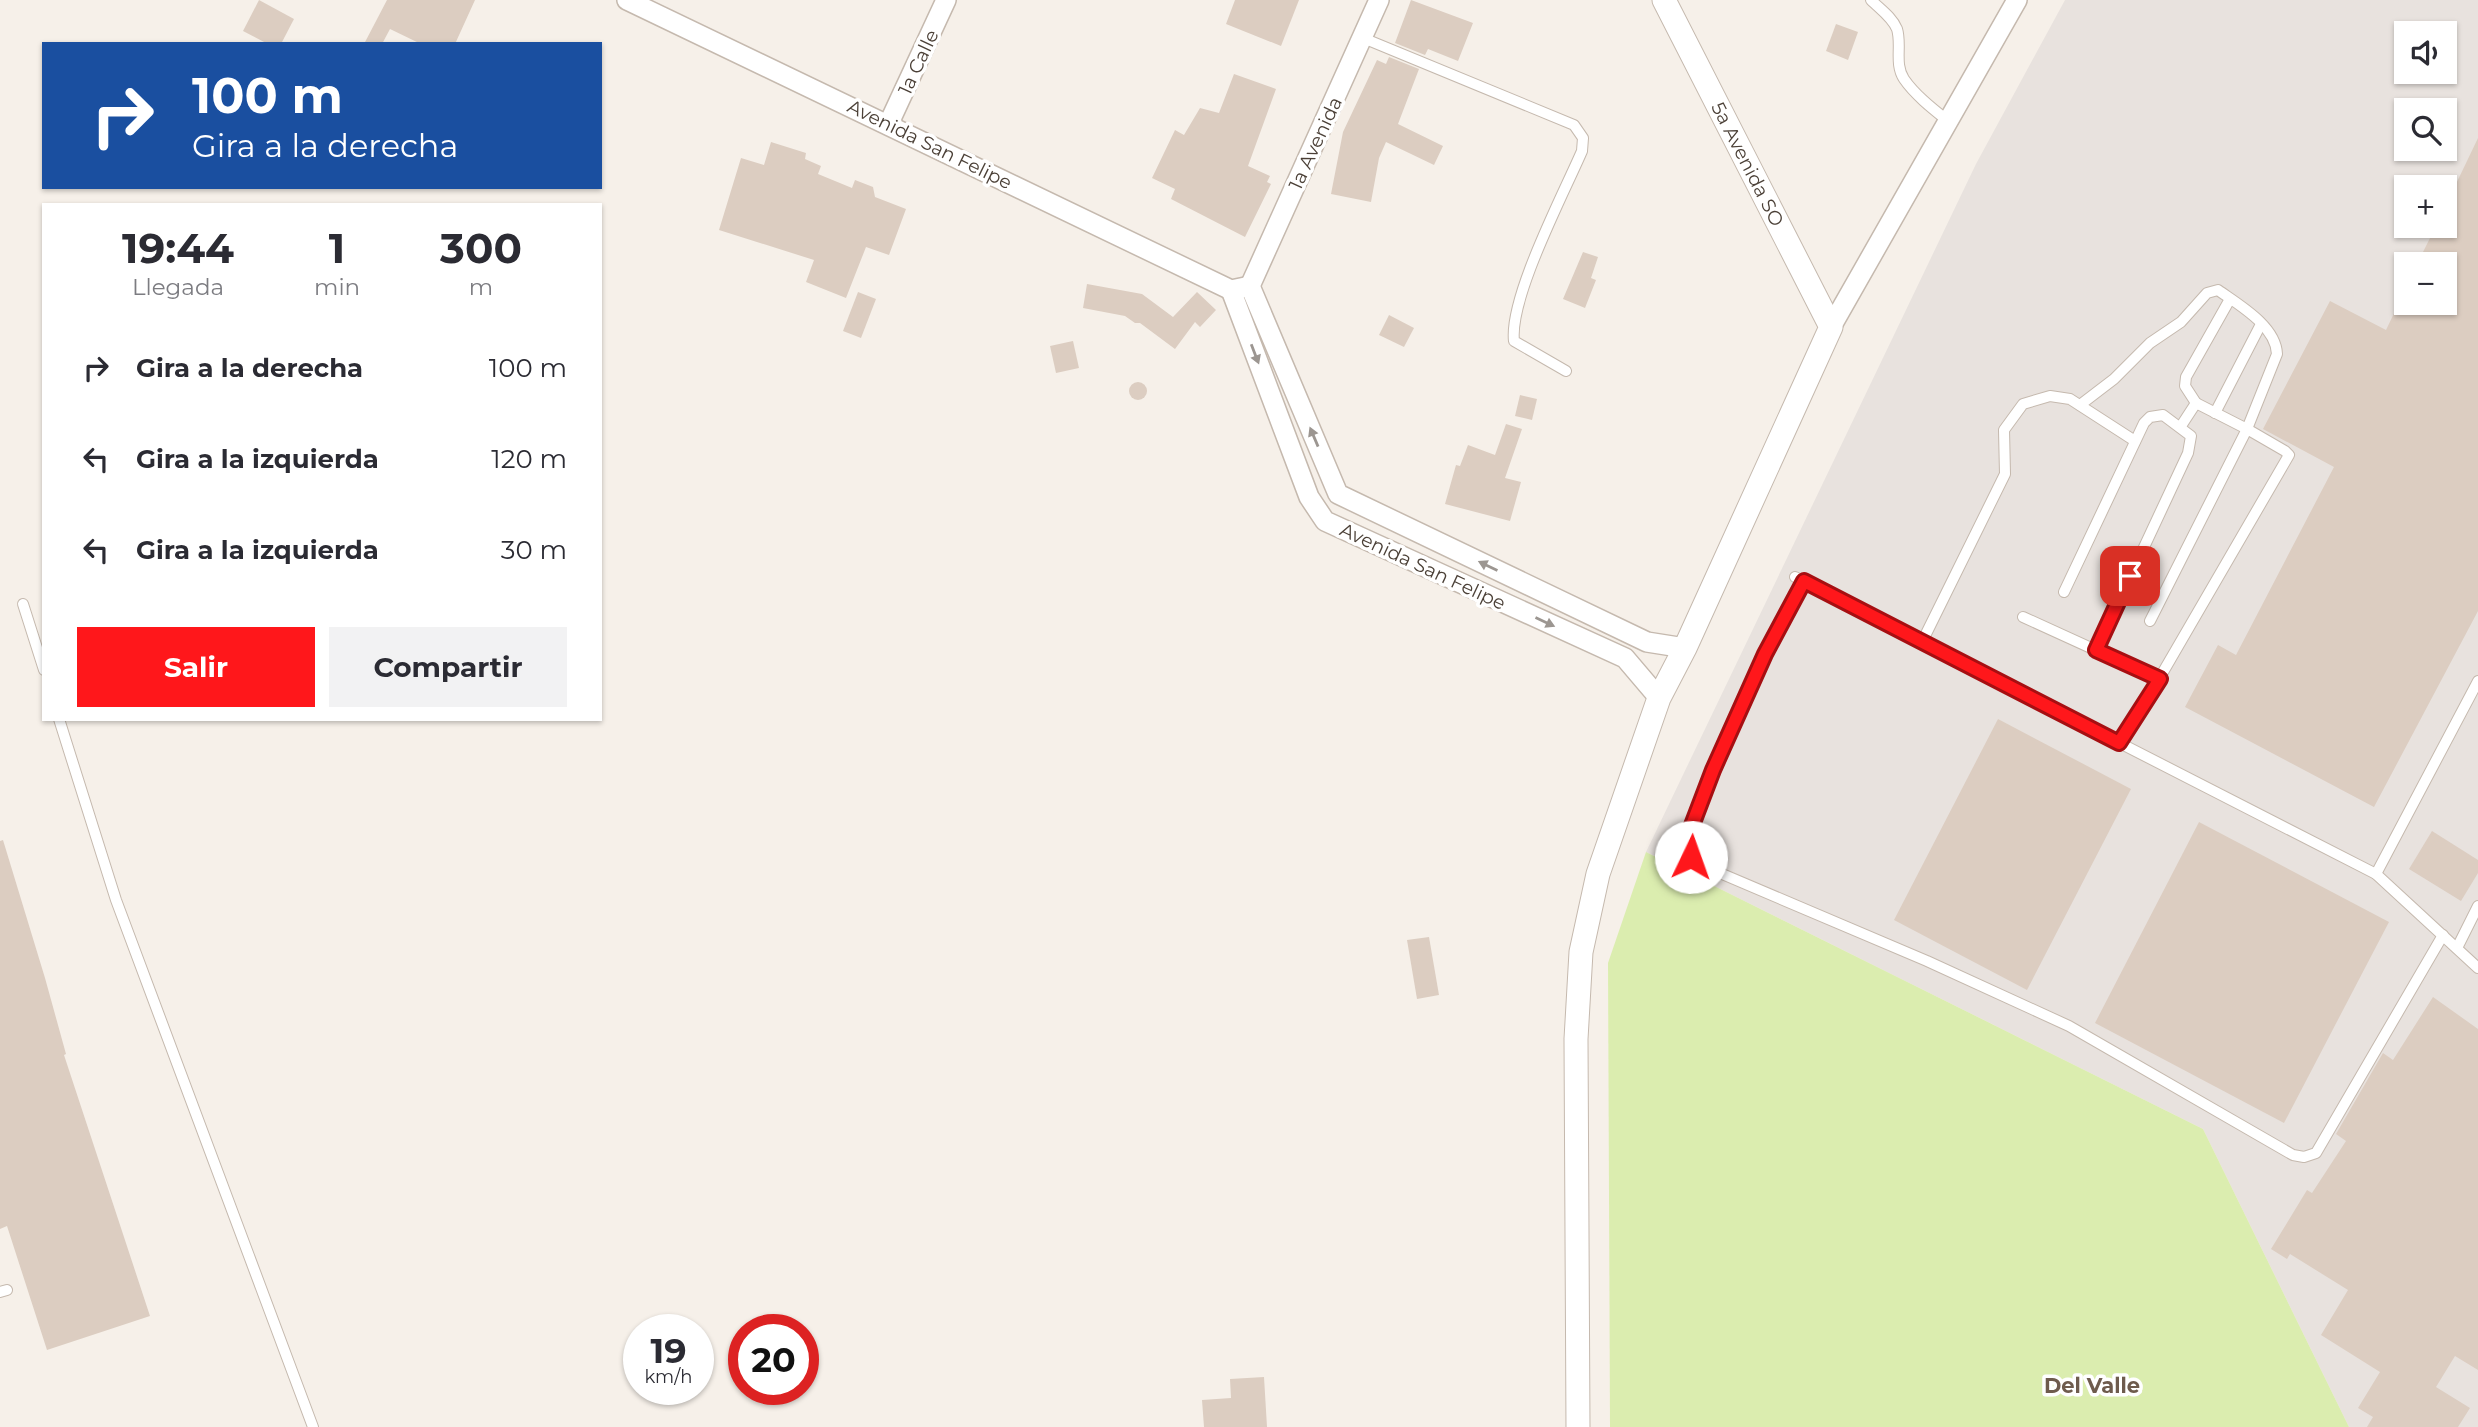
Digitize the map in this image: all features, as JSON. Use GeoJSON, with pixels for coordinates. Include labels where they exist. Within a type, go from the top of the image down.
{"type":"FeatureCollection","features":[{"type":"Feature","properties":{"kind":"street","name":"Avenida San Felipe"},"geometry":{"type":"LineString","coordinates":[[626,0],[1240,288],[1338,494],[1647,642],[1685,648]]}},
{"type":"Feature","properties":{"kind":"street","name":"1a Calle"},"geometry":{"type":"LineString","coordinates":[[889,123],[946,0]]}},
{"type":"Feature","properties":{"kind":"street","name":"1a Avenida"},"geometry":{"type":"LineString","coordinates":[[1240,288],[1363,38],[1379,0]]}},
{"type":"Feature","properties":{"kind":"street","name":"5a Avenida SO"},"geometry":{"type":"LineString","coordinates":[[1664,0],[1831,327]]}},
{"type":"Feature","properties":{"kind":"street"},"geometry":{"type":"LineString","coordinates":[[1578,1427],[1576,1039],[1581,952],[1598,874],[1659,698],[1685,648],[1831,327],[2017,0]]}},
{"type":"Feature","properties":{"kind":"street","name":"Avenida San Felipe"},"geometry":{"type":"LineString","coordinates":[[1240,288],[1309,497],[1325,521],[1625,658],[1659,698]]}},
{"type":"Feature","properties":{"kind":"lane"},"geometry":{"type":"LineString","coordinates":[[1871,0],[1891,19],[1897,29],[1903,78],[1929,106],[1948,121]]}},
{"type":"Feature","properties":{"kind":"lane"},"geometry":{"type":"LineString","coordinates":[[1363,38],[1574,125],[1583,138],[1582,151],[1519,297],[1512,325],[1514,341],[1566,371]]}},
{"type":"Feature","properties":{"kind":"lane"},"geometry":{"type":"LineString","coordinates":[[2080,404],[2114,379],[2150,343],[2181,322],[2207,293],[2218,290],[2230,299],[2261,324],[2276,345],[2277,355],[2247,429],[2150,621]]}},
{"type":"Feature","properties":{"kind":"lane"},"geometry":{"type":"LineString","coordinates":[[2119,743],[2160,679],[2289,455],[2247,429],[2196,403],[2185,386],[2186,377],[2230,299]]}},
{"type":"Feature","properties":{"kind":"lane"},"geometry":{"type":"LineString","coordinates":[[2215,413],[2261,324]]}},
{"type":"Feature","properties":{"kind":"lane"},"geometry":{"type":"LineString","coordinates":[[1923,640],[2005,474],[2004,430],[2023,404],[2050,396],[2070,399],[2135,441]]}},
{"type":"Feature","properties":{"kind":"lane"},"geometry":{"type":"LineString","coordinates":[[2181,426],[2196,403]]}},
{"type":"Feature","properties":{"kind":"lane"},"geometry":{"type":"LineString","coordinates":[[2064,592],[2135,441],[2150,418],[2163,415],[2181,426],[2191,436],[2188,453],[2096,650]]}},
{"type":"Feature","properties":{"kind":"lane"},"geometry":{"type":"LineString","coordinates":[[2443,934],[2316,1153],[2304,1157],[2293,1155],[2069,1026],[1927,961],[1701,865],[1691,857],[1686,841],[1713,770],[1800,579],[2376,874],[2443,934],[2478,968]]}},
{"type":"Feature","properties":{"kind":"lane"},"geometry":{"type":"LineString","coordinates":[[23,604],[42,664]]}},
{"type":"Feature","properties":{"kind":"lane"},"geometry":{"type":"LineString","coordinates":[[2022,617],[2160,679]]}},
{"type":"Feature","properties":{"kind":"lane"},"geometry":{"type":"LineString","coordinates":[[2376,874],[2478,681]]}},
{"type":"Feature","properties":{"kind":"lane"},"geometry":{"type":"LineString","coordinates":[[60,721],[116,900],[313,1427]]}},
{"type":"Feature","properties":{"kind":"lane"},"geometry":{"type":"LineString","coordinates":[[2457,948],[2478,906]]}},
{"type":"Feature","properties":{"kind":"shaded area"},"geometry":{"type":"Polygon","coordinates":[[[2065,0],[2478,0],[2478,1427],[2349,1427],[2203,1129],[1646,852],[1976,164],[2065,0]]]}},
{"type":"Feature","properties":{"kind":"green space"},"geometry":{"type":"Polygon","coordinates":[[[1646,852],[2203,1129],[2349,1427],[1610,1427],[1608,963],[1646,852]]]}},
{"type":"Feature","properties":{"kind":"building"},"geometry":{"type":"Polygon","coordinates":[[[259,0],[294,19],[282,42],[264,42],[243,31],[259,0]]]}},
{"type":"Feature","properties":{"kind":"building"},"geometry":{"type":"Polygon","coordinates":[[[387,0],[475,0],[456,42],[417,42],[390,29],[383,42],[365,42],[387,0]]]}},
{"type":"Feature","properties":{"kind":"building"},"geometry":{"type":"Polygon","coordinates":[[[1235,0],[1299,0],[1281,46],[1226,24],[1235,0]]]}},
{"type":"Feature","properties":{"kind":"building"},"geometry":{"type":"Polygon","coordinates":[[[1411,0],[1473,23],[1458,61],[1428,49],[1425,55],[1395,43],[1411,0]]]}},
{"type":"Feature","properties":{"kind":"building"},"geometry":{"type":"Polygon","coordinates":[[[1836,24],[1858,32],[1848,60],[1826,51],[1836,24]]]}},
{"type":"Feature","properties":{"kind":"building"},"geometry":{"type":"Polygon","coordinates":[[[1389,57],[1419,69],[1398,124],[1443,146],[1434,165],[1386,142],[1379,158],[1371,202],[1331,194],[1343,132],[1377,60],[1386,64],[1389,57]]]}},
{"type":"Feature","properties":{"kind":"building"},"geometry":{"type":"Polygon","coordinates":[[[1234,74],[1276,89],[1248,166],[1270,176],[1267,182],[1271,184],[1245,237],[1171,199],[1175,189],[1152,178],[1175,130],[1184,135],[1200,108],[1219,113],[1234,74]]]}},
{"type":"Feature","properties":{"kind":"building"},"geometry":{"type":"Polygon","coordinates":[[[2478,138],[2478,611],[2374,807],[2185,707],[2218,645],[2236,655],[2334,467],[2263,429],[2330,301],[2386,330],[2394,313],[2457,315],[2457,252],[2423,252],[2430,238],[2457,238],[2457,182],[2478,138]]]}},
{"type":"Feature","properties":{"kind":"building"},"geometry":{"type":"Polygon","coordinates":[[[771,142],[806,153],[805,159],[821,166],[818,174],[852,188],[855,180],[873,187],[875,197],[906,209],[889,255],[866,247],[846,298],[806,282],[814,260],[719,230],[741,158],[764,165],[771,142]]]}},
{"type":"Feature","properties":{"kind":"building"},"geometry":{"type":"Polygon","coordinates":[[[1583,252],[1598,257],[1591,278],[1596,280],[1585,308],[1563,299],[1583,252]]]}},
{"type":"Feature","properties":{"kind":"building"},"geometry":{"type":"Polygon","coordinates":[[[1087,284],[1142,294],[1173,317],[1197,292],[1216,310],[1200,327],[1195,322],[1175,349],[1140,323],[1135,323],[1125,316],[1083,308],[1087,284]]]}},
{"type":"Feature","properties":{"kind":"building"},"geometry":{"type":"Polygon","coordinates":[[[858,292],[876,299],[861,338],[843,331],[858,292]]]}},
{"type":"Feature","properties":{"kind":"building"},"geometry":{"type":"Polygon","coordinates":[[[1389,315],[1414,328],[1404,347],[1379,335],[1389,315]]]}},
{"type":"Feature","properties":{"kind":"building"},"geometry":{"type":"Polygon","coordinates":[[[1073,341],[1079,368],[1056,373],[1050,346],[1073,341]]]}},
{"type":"Feature","properties":{"kind":"building"},"geometry":{"type":"Polygon","coordinates":[[[1138,382],[1144,385],[1147,391],[1144,397],[1138,400],[1132,397],[1129,391],[1132,385],[1138,382]]]}},
{"type":"Feature","properties":{"kind":"building"},"geometry":{"type":"Polygon","coordinates":[[[1520,395],[1537,399],[1532,420],[1515,416],[1520,395]]]}},
{"type":"Feature","properties":{"kind":"building"},"geometry":{"type":"Polygon","coordinates":[[[1506,424],[1522,429],[1505,478],[1521,482],[1510,521],[1445,504],[1456,465],[1460,466],[1468,445],[1495,455],[1506,424]]]}},
{"type":"Feature","properties":{"kind":"building"},"geometry":{"type":"Polygon","coordinates":[[[1998,719],[2131,789],[2027,990],[1894,920],[1998,719]]]}},
{"type":"Feature","properties":{"kind":"building"},"geometry":{"type":"Polygon","coordinates":[[[2199,822],[2389,922],[2284,1123],[2095,1023],[2199,822]]]}},
{"type":"Feature","properties":{"kind":"building"},"geometry":{"type":"Polygon","coordinates":[[[2432,831],[2478,860],[2478,873],[2461,901],[2409,869],[2432,831]]]}},
{"type":"Feature","properties":{"kind":"building"},"geometry":{"type":"Polygon","coordinates":[[[3,840],[45,978],[66,1054],[64,1055],[150,1316],[47,1350],[7,1226],[0,1229],[0,841],[3,840]]]}},
{"type":"Feature","properties":{"kind":"building"},"geometry":{"type":"Polygon","coordinates":[[[1429,937],[1439,995],[1417,999],[1407,940],[1429,937]]]}},
{"type":"Feature","properties":{"kind":"building"},"geometry":{"type":"Polygon","coordinates":[[[2433,997],[2478,1029],[2478,1370],[2455,1356],[2436,1387],[2470,1408],[2458,1427],[2367,1427],[2373,1417],[2358,1408],[2380,1372],[2321,1335],[2348,1290],[2290,1254],[2287,1259],[2271,1249],[2307,1190],[2312,1193],[2346,1141],[2336,1134],[2383,1053],[2393,1060],[2433,997]]]}},
{"type":"Feature","properties":{"kind":"building"},"geometry":{"type":"Polygon","coordinates":[[[1264,1377],[1267,1427],[1204,1427],[1202,1400],[1231,1398],[1230,1379],[1264,1377]]]}},
{"type":"Feature","properties":{"kind":"district","name":"Del Valle"},"geometry":{"type":"Point","coordinates":[2092,1386]}},
{"type":"Feature","properties":{"kind":"route"},"geometry":{"type":"LineString","coordinates":[[1691,857],[1686,841],[1713,770],[1765,654],[1804,581],[2119,743],[2160,679],[2096,650],[2130,576]]}}]}
